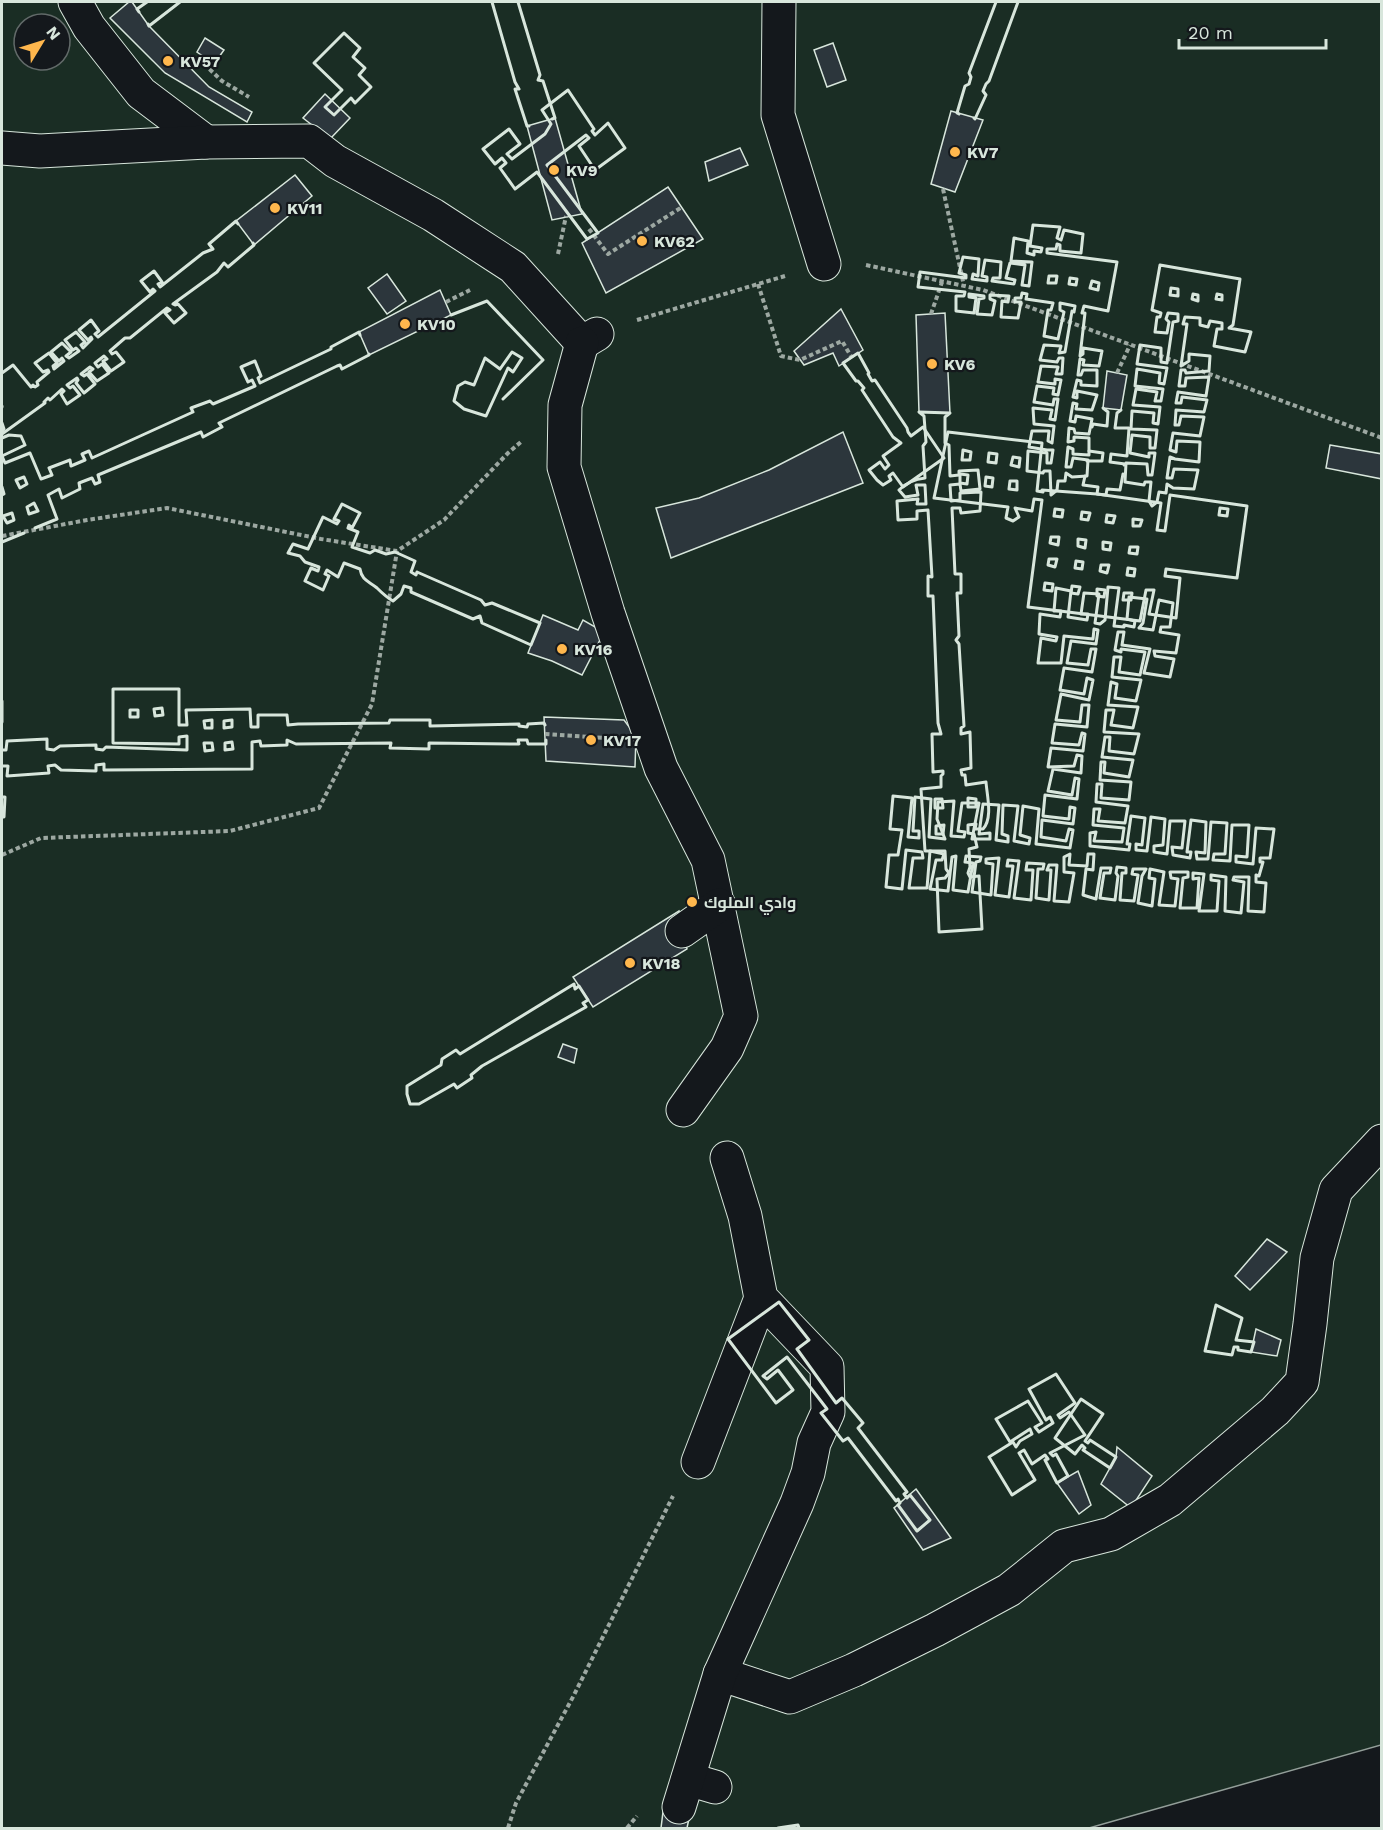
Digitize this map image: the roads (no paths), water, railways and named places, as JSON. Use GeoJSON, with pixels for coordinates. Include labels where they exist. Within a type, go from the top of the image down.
{"type":"FeatureCollection","features":[{"type":"Feature","properties":{"kind":"street"},"geometry":{"type":"LineString","coordinates":[[75,2],[89,27],[141,93],[206,142]]}},
{"type":"Feature","properties":{"kind":"street"},"geometry":{"type":"LineString","coordinates":[[779,2],[778,116],[824,264]]}},
{"type":"Feature","properties":{"kind":"street"},"geometry":{"type":"LineString","coordinates":[[2,148],[40,151],[206,142],[309,141],[335,161],[433,215],[513,267],[590,338],[565,405],[564,467],[632,716],[708,860],[741,1016],[727,1048],[683,1110]]}},
{"type":"Feature","properties":{"kind":"street"},"geometry":{"type":"LineString","coordinates":[[682,931],[719,905]]}},
{"type":"Feature","properties":{"kind":"street"},"geometry":{"type":"LineString","coordinates":[[720,1674],[790,1697],[854,1670],[1009,1590],[1064,1546],[1111,1534],[1170,1500],[1275,1411],[1302,1382],[1317,1258],[1336,1190],[1382,1141]]}},
{"type":"Feature","properties":{"kind":"street"},"geometry":{"type":"LineString","coordinates":[[698,1462],[761,1298],[745,1216],[727,1158]]}},
{"type":"Feature","properties":{"kind":"street"},"geometry":{"type":"LineString","coordinates":[[685,1790],[720,1674],[798,1503],[808,1473],[814,1443],[828,1412],[827,1367],[761,1298]]}},
{"type":"Feature","properties":{"kind":"place","name":"KV57"},"geometry":{"type":"Point","coordinates":[168,61]}},
{"type":"Feature","properties":{"kind":"place","name":"KV7"},"geometry":{"type":"Point","coordinates":[955,152]}},
{"type":"Feature","properties":{"kind":"place","name":"KV9"},"geometry":{"type":"Point","coordinates":[554,170]}},
{"type":"Feature","properties":{"kind":"place","name":"KV11"},"geometry":{"type":"Point","coordinates":[275,208]}},
{"type":"Feature","properties":{"kind":"place","name":"KV62"},"geometry":{"type":"Point","coordinates":[642,241]}},
{"type":"Feature","properties":{"kind":"place","name":"KV10"},"geometry":{"type":"Point","coordinates":[405,324]}},
{"type":"Feature","properties":{"kind":"place","name":"KV6"},"geometry":{"type":"Point","coordinates":[932,364]}},
{"type":"Feature","properties":{"kind":"place","name":"KV16"},"geometry":{"type":"Point","coordinates":[562,649]}},
{"type":"Feature","properties":{"kind":"place","name":"KV17"},"geometry":{"type":"Point","coordinates":[591,740]}},
{"type":"Feature","properties":{"kind":"place","name":"وادي الملوك"},"geometry":{"type":"Point","coordinates":[692,902]}},
{"type":"Feature","properties":{"kind":"place","name":"KV18"},"geometry":{"type":"Point","coordinates":[630,963]}}]}
